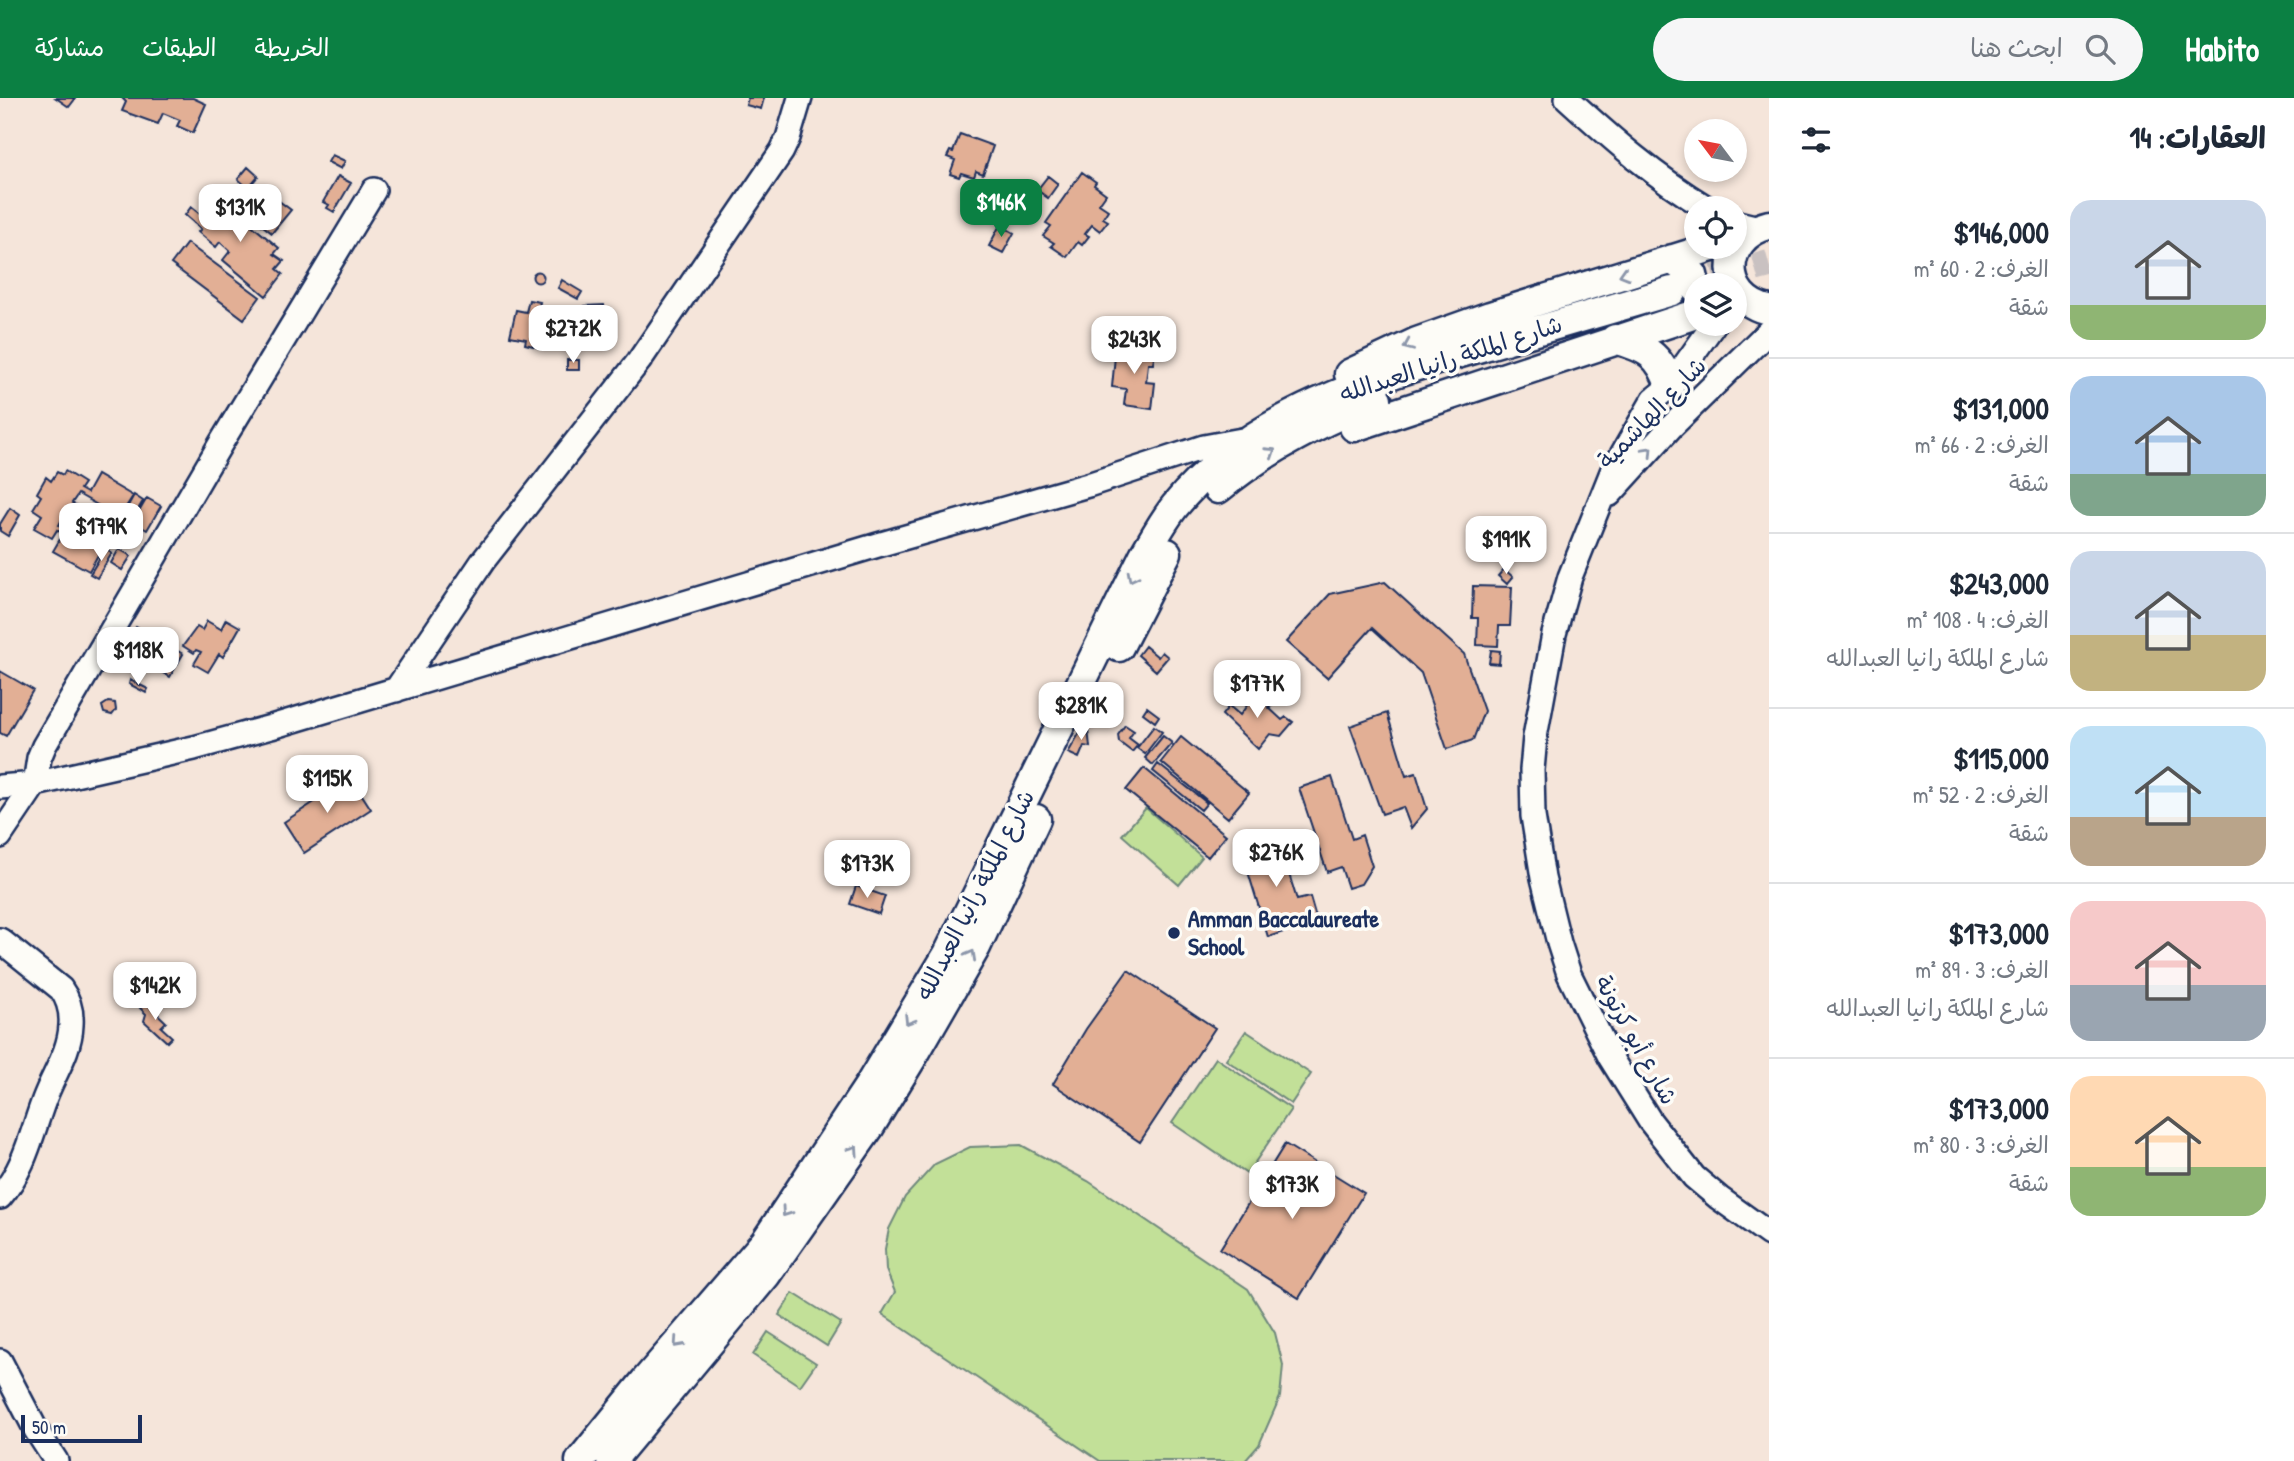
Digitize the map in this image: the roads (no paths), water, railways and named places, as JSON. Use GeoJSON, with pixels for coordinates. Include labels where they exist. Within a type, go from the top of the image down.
{"type":"FeatureCollection","features":[{"type":"Feature","properties":{"kind":"main road"},"geometry":{"type":"LineString","coordinates":[[1734,273],[1733,254],[1749,229]]}},
{"type":"Feature","properties":{"kind":"main road"},"geometry":{"type":"LineString","coordinates":[[1299,424],[1360,367],[1417,342],[1517,307],[1684,255]]}},
{"type":"Feature","properties":{"kind":"main road"},"geometry":{"type":"LineString","coordinates":[[1672,259],[1690,273]]}},
{"type":"Feature","properties":{"kind":"main road"},"geometry":{"type":"LineString","coordinates":[[1747,298],[1760,308],[1769,310]]}},
{"type":"Feature","properties":{"kind":"main road"},"geometry":{"type":"LineString","coordinates":[[1299,424],[1332,432],[1347,429],[1615,339],[1684,302]]}},
{"type":"Feature","properties":{"kind":"main road","name":"شارع الملكة رانيا العبدالله"},"geometry":{"type":"LineString","coordinates":[[580,1461],[645,1381],[747,1265],[806,1183],[912,1016],[948,954],[1043,764],[1121,598],[1159,529],[1175,506],[1201,480],[1253,438],[1352,409],[1397,391],[1684,302]]}},
{"type":"Feature","properties":{"kind":"main road"},"geometry":{"type":"LineString","coordinates":[[1615,339],[1636,345],[1655,357],[1664,369],[1670,386]]}},
{"type":"Feature","properties":{"kind":"main road","name":"شارع الملكة رانيا العبدالله"},"geometry":{"type":"LineString","coordinates":[[611,1461],[766,1276],[830,1186],[915,1054],[976,947],[1116,652],[1185,523],[1235,475],[1282,445],[1299,424]]}},
{"type":"Feature","properties":{"kind":"street"},"geometry":{"type":"LineString","coordinates":[[396,690],[483,561],[639,361],[722,240],[782,151],[800,98]]}},
{"type":"Feature","properties":{"kind":"street"},"geometry":{"type":"LineString","coordinates":[[1567,98],[1632,156],[1688,196]]}},
{"type":"Feature","properties":{"kind":"street"},"geometry":{"type":"LineString","coordinates":[[0,836],[35,784],[44,746],[221,443],[374,190]]}},
{"type":"Feature","properties":{"kind":"street","name":"شارع الهاشمية"},"geometry":{"type":"LineString","coordinates":[[1602,500],[1614,491],[1671,427],[1769,331]]}},
{"type":"Feature","properties":{"kind":"street","name":"شارع الهاشمية"},"geometry":{"type":"LineString","coordinates":[[1602,500],[1612,472],[1654,399],[1670,386],[1705,336]]}},
{"type":"Feature","properties":{"kind":"street"},"geometry":{"type":"LineString","coordinates":[[0,787],[35,784],[194,748],[878,545],[1101,482],[1204,447],[1253,438]]}},
{"type":"Feature","properties":{"kind":"street","name":"شارع أبو كرتونة"},"geometry":{"type":"LineString","coordinates":[[1602,500],[1562,604],[1548,662],[1535,737],[1532,770],[1533,816],[1549,908],[1569,974],[1597,1033],[1631,1093],[1671,1149],[1695,1177],[1769,1234]]}},
{"type":"Feature","properties":{"kind":"street"},"geometry":{"type":"LineString","coordinates":[[0,940],[61,989],[68,999],[71,1026],[65,1055],[43,1101],[25,1159],[0,1198]]}},
{"type":"Feature","properties":{"kind":"street"},"geometry":{"type":"LineString","coordinates":[[0,1361],[36,1430],[57,1461]]}},
{"type":"Feature","properties":{"kind":"tunnel"},"geometry":{"type":"LineString","coordinates":[[1674,290],[1769,264]]}},
{"type":"Feature","properties":{"kind":"place","name":"Amman Baccalaureate School"},"geometry":{"type":"Point","coordinates":[1174,933]}}]}
